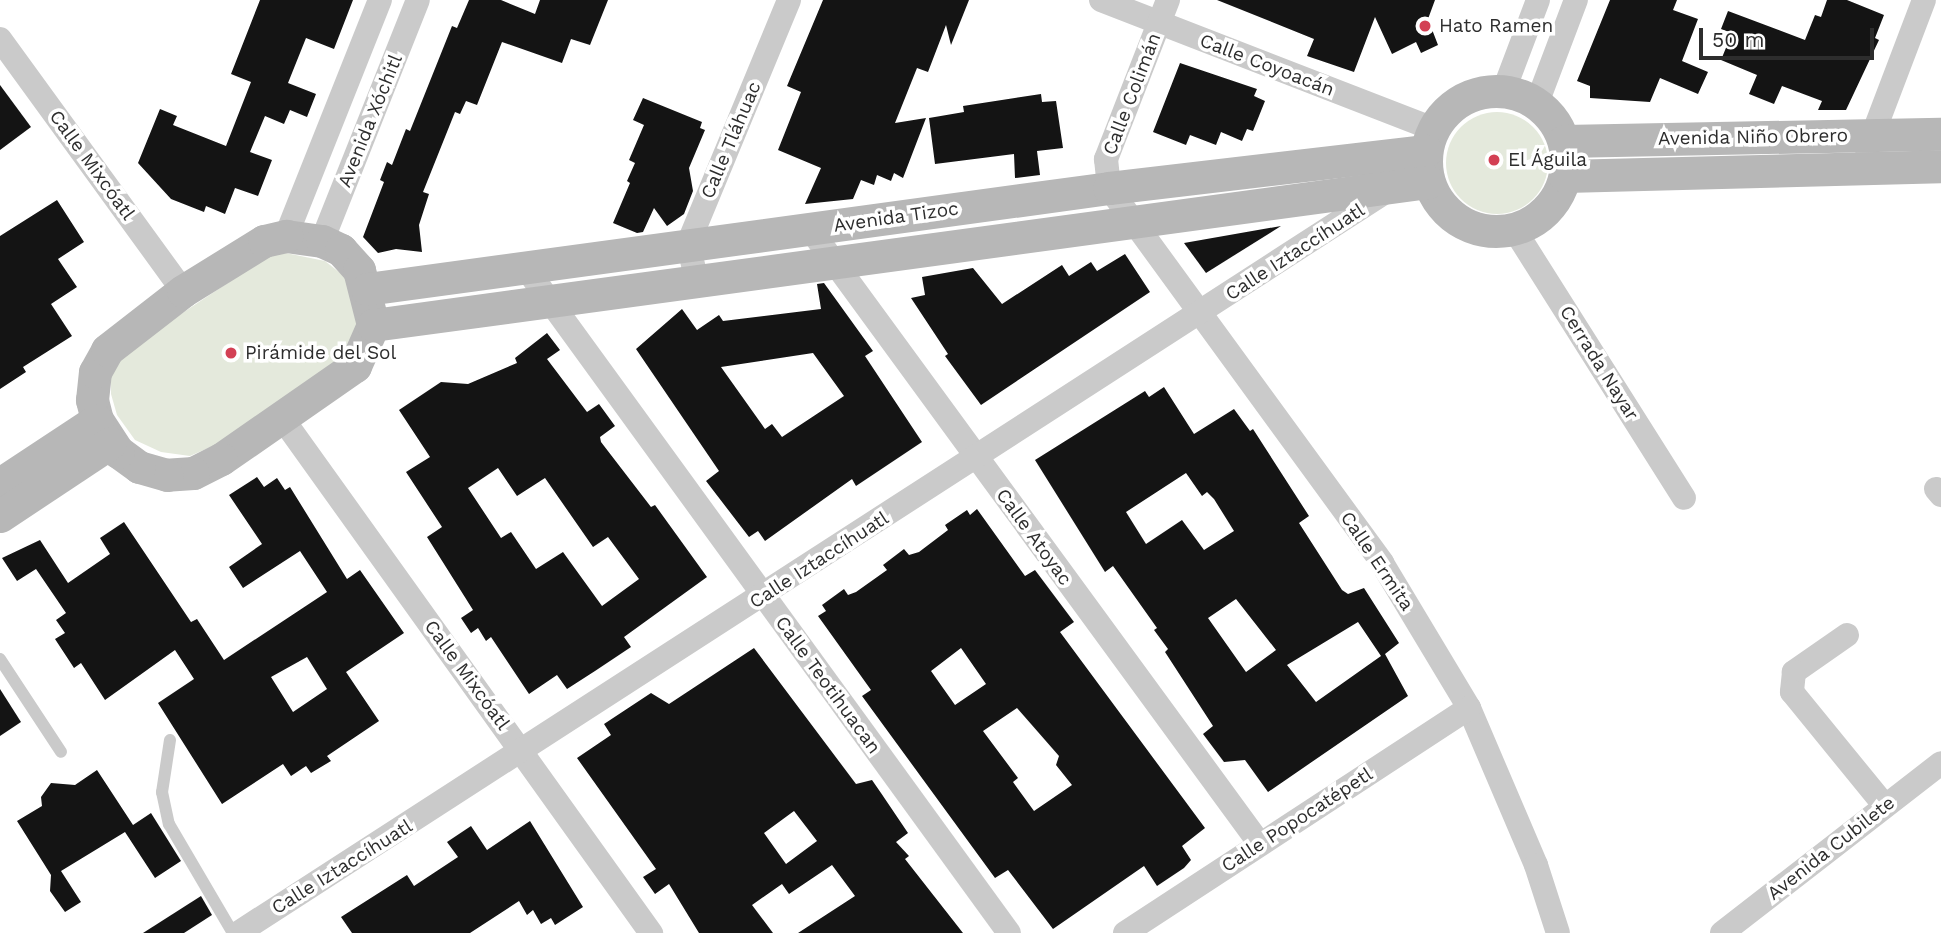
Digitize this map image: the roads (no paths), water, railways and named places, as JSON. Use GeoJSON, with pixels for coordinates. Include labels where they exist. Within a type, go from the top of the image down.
{"type":"FeatureCollection","features":[{"type":"Feature","properties":{"kind":"main road"},"geometry":{"type":"LineString","coordinates":[[1504,90],[1537,103],[1564,141],[1565,176],[1546,209],[1514,229],[1469,226],[1444,208],[1421,162],[1463,99],[1504,90]]}},
{"type":"Feature","properties":{"kind":"main road","name":"Avenida Niño Obrero"},"geometry":{"type":"LineString","coordinates":[[1564,141],[1941,134]]}},
{"type":"Feature","properties":{"kind":"main road","name":"Avenida Tizoc"},"geometry":{"type":"LineString","coordinates":[[367,289],[1109,188],[1421,162]]}},
{"type":"Feature","properties":{"kind":"main road","name":"Avenida Tizoc"},"geometry":{"type":"LineString","coordinates":[[373,325],[1134,222],[1421,162]]}},
{"type":"Feature","properties":{"kind":"main road","name":"Avenida Niño Obrero"},"geometry":{"type":"LineString","coordinates":[[1565,176],[1941,166]]}},
{"type":"Feature","properties":{"kind":"main road"},"geometry":{"type":"LineString","coordinates":[[286,236],[322,241],[341,250],[359,270],[367,289],[373,325],[355,366],[282,418],[193,472],[167,475],[139,467],[104,431],[92,400],[95,372],[107,350],[183,291],[264,241],[286,236]]}},
{"type":"Feature","properties":{"kind":"main road"},"geometry":{"type":"LineString","coordinates":[[0,484],[104,431]]}},
{"type":"Feature","properties":{"kind":"main road"},"geometry":{"type":"LineString","coordinates":[[0,516],[104,431]]}},
{"type":"Feature","properties":{"kind":"street","name":"Avenida Xóchitl"},"geometry":{"type":"LineString","coordinates":[[286,236],[380,0]]}},
{"type":"Feature","properties":{"kind":"street","name":"Avenida Xóchitl"},"geometry":{"type":"LineString","coordinates":[[322,241],[418,0]]}},
{"type":"Feature","properties":{"kind":"street","name":"Calle Tláhuac"},"geometry":{"type":"LineString","coordinates":[[688,244],[789,0]]}},
{"type":"Feature","properties":{"kind":"street","name":"Calle Coyoacán"},"geometry":{"type":"LineString","coordinates":[[1101,0],[1164,11],[1421,162]]}},
{"type":"Feature","properties":{"kind":"street"},"geometry":{"type":"LineString","coordinates":[[1504,90],[1538,0]]}},
{"type":"Feature","properties":{"kind":"street"},"geometry":{"type":"LineString","coordinates":[[1537,103],[1576,0]]}},
{"type":"Feature","properties":{"kind":"street"},"geometry":{"type":"LineString","coordinates":[[1860,167],[1924,0]]}},
{"type":"Feature","properties":{"kind":"street","name":"Calle Colimán"},"geometry":{"type":"LineString","coordinates":[[1109,188],[1106,159],[1164,11]]}},
{"type":"Feature","properties":{"kind":"street","name":"Calle Mixcóatl"},"geometry":{"type":"LineString","coordinates":[[0,39],[183,291]]}},
{"type":"Feature","properties":{"kind":"street","name":"Calle Iztaccíhuatl"},"geometry":{"type":"LineString","coordinates":[[236,933],[523,753],[1200,314],[1421,162]]}},
{"type":"Feature","properties":{"kind":"street"},"geometry":{"type":"LineString","coordinates":[[1109,188],[1134,222]]}},
{"type":"Feature","properties":{"kind":"street","name":"Calle Ermita"},"geometry":{"type":"LineString","coordinates":[[1134,222],[1382,563],[1469,708],[1536,865],[1558,933]]}},
{"type":"Feature","properties":{"kind":"street","name":"Calle Atoyac"},"geometry":{"type":"LineString","coordinates":[[810,229],[1260,844]]}},
{"type":"Feature","properties":{"kind":"street","name":"Cerrada Nayar"},"geometry":{"type":"LineString","coordinates":[[1514,229],[1684,498]]}},
{"type":"Feature","properties":{"kind":"street"},"geometry":{"type":"LineString","coordinates":[[688,244],[697,282]]}},
{"type":"Feature","properties":{"kind":"street","name":"Calle Teotihuacan"},"geometry":{"type":"LineString","coordinates":[[525,267],[1009,933]]}},
{"type":"Feature","properties":{"kind":"street","name":"Calle Mixcóatl"},"geometry":{"type":"LineString","coordinates":[[282,418],[651,933]]}},
{"type":"Feature","properties":{"kind":"street"},"geometry":{"type":"LineString","coordinates":[[1847,635],[1794,672],[1792,692],[1885,806]]}},
{"type":"Feature","properties":{"kind":"street","name":"Calle Popocatépetl"},"geometry":{"type":"LineString","coordinates":[[1125,933],[1469,708]]}},
{"type":"Feature","properties":{"kind":"street","name":"Avenida Cubilete"},"geometry":{"type":"LineString","coordinates":[[1722,933],[1941,763]]}},
{"type":"Feature","properties":{"kind":"lane"},"geometry":{"type":"LineString","coordinates":[[0,659],[61,752]]}},
{"type":"Feature","properties":{"kind":"lane"},"geometry":{"type":"LineString","coordinates":[[170,740],[162,792],[169,824],[236,933]]}},
{"type":"Feature","properties":{"kind":"place","name":"Hato Ramen"},"geometry":{"type":"Point","coordinates":[1425,26]}},
{"type":"Feature","properties":{"kind":"place","name":"El Águila"},"geometry":{"type":"Point","coordinates":[1494,160]}},
{"type":"Feature","properties":{"kind":"place","name":"Pirámide del Sol"},"geometry":{"type":"Point","coordinates":[231,353]}}]}
